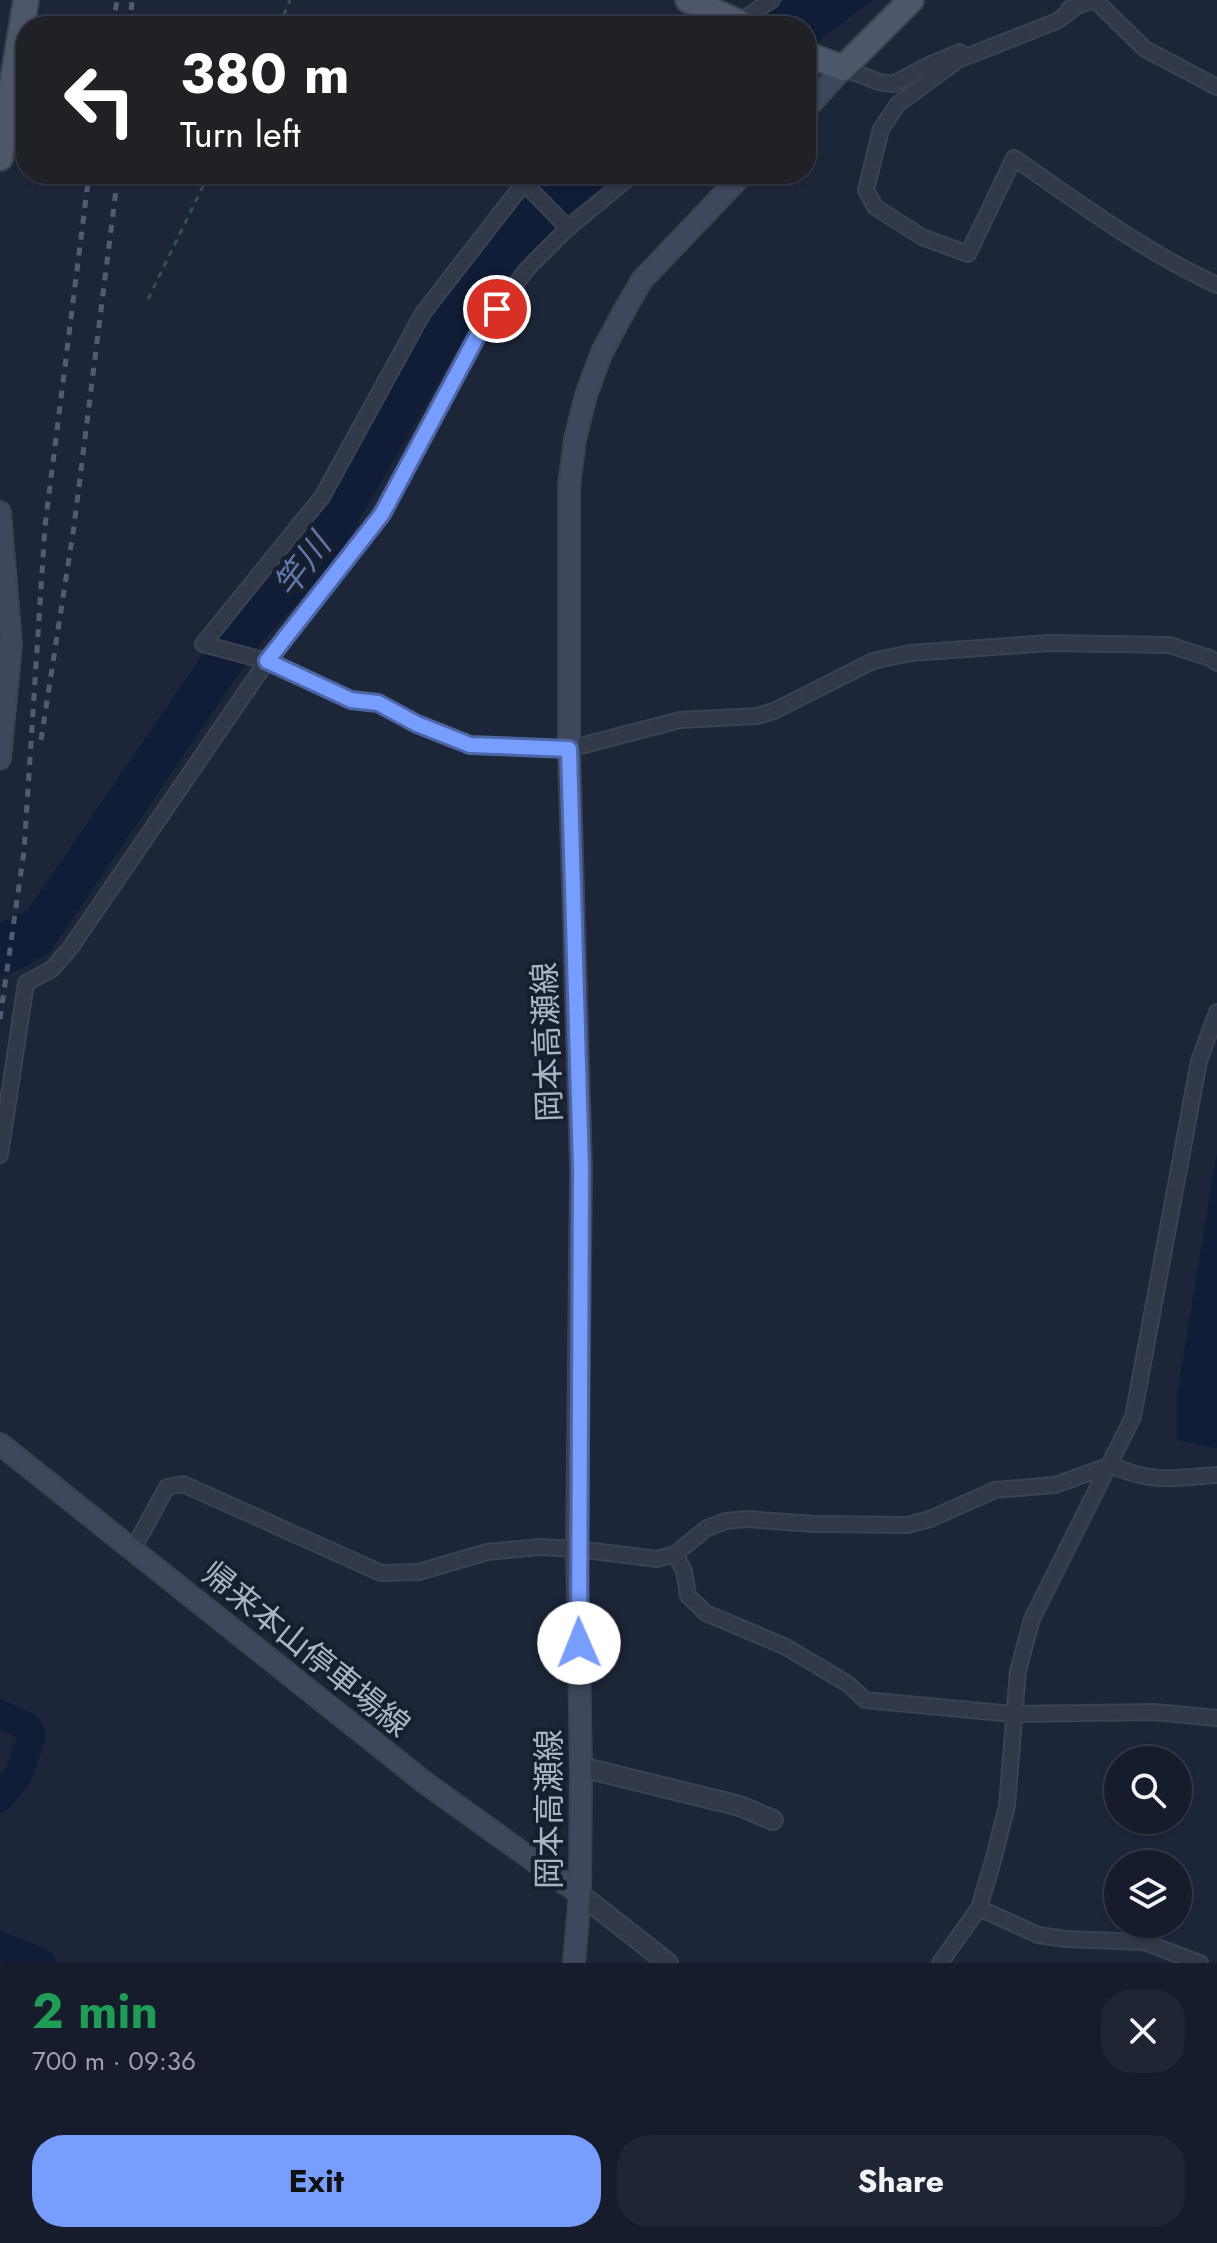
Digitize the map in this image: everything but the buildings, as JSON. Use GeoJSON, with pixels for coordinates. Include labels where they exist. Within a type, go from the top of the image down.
{"type":"FeatureCollection","features":[{"type":"Feature","properties":{"kind":"main road"},"geometry":{"type":"LineString","coordinates":[[688,0],[721,16]]}},
{"type":"Feature","properties":{"kind":"main road"},"geometry":{"type":"LineString","coordinates":[[816,98],[911,0]]}},
{"type":"Feature","properties":{"kind":"main road"},"geometry":{"type":"LineString","coordinates":[[816,59],[843,68]]}},
{"type":"Feature","properties":{"kind":"main road"},"geometry":{"type":"LineString","coordinates":[[0,155],[16,60]]}},
{"type":"Feature","properties":{"kind":"main road","name":"岡本高瀬線"},"geometry":{"type":"LineString","coordinates":[[574,1963],[580,1894],[577,1549],[581,1169],[569,749],[569,487],[575,439],[586,395],[602,352],[642,280],[733,184]]}},
{"type":"Feature","properties":{"kind":"main road"},"geometry":{"type":"LineString","coordinates":[[0,512],[11,644],[0,759]]}},
{"type":"Feature","properties":{"kind":"main road","name":"帰来本山停車場線"},"geometry":{"type":"LineString","coordinates":[[0,1444],[424,1782],[580,1894]]}},
{"type":"Feature","properties":{"kind":"street"},"geometry":{"type":"LineString","coordinates":[[752,16],[772,0]]}},
{"type":"Feature","properties":{"kind":"street"},"geometry":{"type":"LineString","coordinates":[[843,68],[893,84],[931,64],[1094,0],[1145,49],[1217,87]]}},
{"type":"Feature","properties":{"kind":"street"},"geometry":{"type":"LineString","coordinates":[[1077,6],[1057,21],[958,60],[898,104],[881,129],[866,190],[875,207],[922,237],[968,254],[1014,158],[1083,206],[1195,275],[1217,285]]}},
{"type":"Feature","properties":{"kind":"street"},"geometry":{"type":"LineString","coordinates":[[526,184],[423,313],[322,497],[203,644],[262,660],[351,700],[378,703],[417,724],[470,745],[569,749],[680,720],[757,716],[774,711],[873,661],[910,653],[1049,643],[1169,645],[1217,663]]}},
{"type":"Feature","properties":{"kind":"street"},"geometry":{"type":"LineString","coordinates":[[531,184],[566,226]]}},
{"type":"Feature","properties":{"kind":"street"},"geometry":{"type":"LineString","coordinates":[[0,1155],[26,983],[52,969],[71,947],[262,660],[382,514],[481,329],[528,268],[566,226],[620,184]]}},
{"type":"Feature","properties":{"kind":"street"},"geometry":{"type":"LineString","coordinates":[[940,1963],[979,1908],[1007,1806],[1018,1671],[1032,1619],[1133,1417],[1199,1061],[1217,1012]]}},
{"type":"Feature","properties":{"kind":"street"},"geometry":{"type":"LineString","coordinates":[[133,1549],[167,1487],[183,1484],[381,1573],[419,1572],[487,1552],[539,1547],[657,1559],[675,1554],[707,1528],[726,1521],[908,1525],[930,1519],[995,1490],[1055,1485],[1111,1465],[1138,1477],[1217,1475]]}},
{"type":"Feature","properties":{"kind":"street"},"geometry":{"type":"LineString","coordinates":[[675,1554],[684,1571],[688,1596],[706,1613],[786,1647],[848,1684],[865,1700],[1013,1714],[1154,1712],[1217,1718]]}},
{"type":"Feature","properties":{"kind":"street"},"geometry":{"type":"LineString","coordinates":[[581,1767],[740,1806],[773,1820]]}},
{"type":"Feature","properties":{"kind":"street"},"geometry":{"type":"LineString","coordinates":[[580,1894],[668,1963]]}},
{"type":"Feature","properties":{"kind":"street"},"geometry":{"type":"LineString","coordinates":[[979,1908],[1038,1935],[1144,1942],[1200,1963]]}},
{"type":"Feature","properties":{"kind":"path"},"geometry":{"type":"LineString","coordinates":[[148,299],[204,184]]}},
{"type":"Feature","properties":{"kind":"water"},"geometry":{"type":"Polygon","coordinates":[[[785,0],[873,0],[816,43],[816,16],[760,16],[785,0]]]}},
{"type":"Feature","properties":{"kind":"water","name":"竿川"},"geometry":{"type":"Polygon","coordinates":[[[532,184],[608,184],[563,218],[560,226],[476,317],[340,554],[253,653],[50,952],[0,977],[0,923],[27,911],[205,651],[329,497],[414,341],[532,184]]]}},
{"type":"Feature","properties":{"kind":"water"},"geometry":{"type":"Polygon","coordinates":[[[1217,1153],[1217,1448],[1177,1440],[1177,1395],[1217,1153]]]}},
{"type":"Feature","properties":{"kind":"waterway"},"geometry":{"type":"LineString","coordinates":[[0,1714],[27,1726],[32,1736],[18,1775],[0,1798]]}},
{"type":"Feature","properties":{"kind":"waterway"},"geometry":{"type":"LineString","coordinates":[[0,1945],[42,1963]]}},
{"type":"Feature","properties":{"kind":"railway"},"geometry":{"type":"LineString","coordinates":[[115,16],[117,0]]}},
{"type":"Feature","properties":{"kind":"railway"},"geometry":{"type":"LineString","coordinates":[[131,16],[132,0]]}},
{"type":"Feature","properties":{"kind":"railway"},"geometry":{"type":"LineString","coordinates":[[0,1019],[24,851],[45,526],[88,184]]}},
{"type":"Feature","properties":{"kind":"railway"},"geometry":{"type":"LineString","coordinates":[[41,740],[74,526],[117,184]]}},
{"type":"Feature","properties":{"kind":"route"},"geometry":{"type":"LineString","coordinates":[[497,309],[481,329],[382,514],[267,661],[351,700],[378,703],[417,724],[470,745],[569,749],[581,1169],[579,1643]]}}]}
